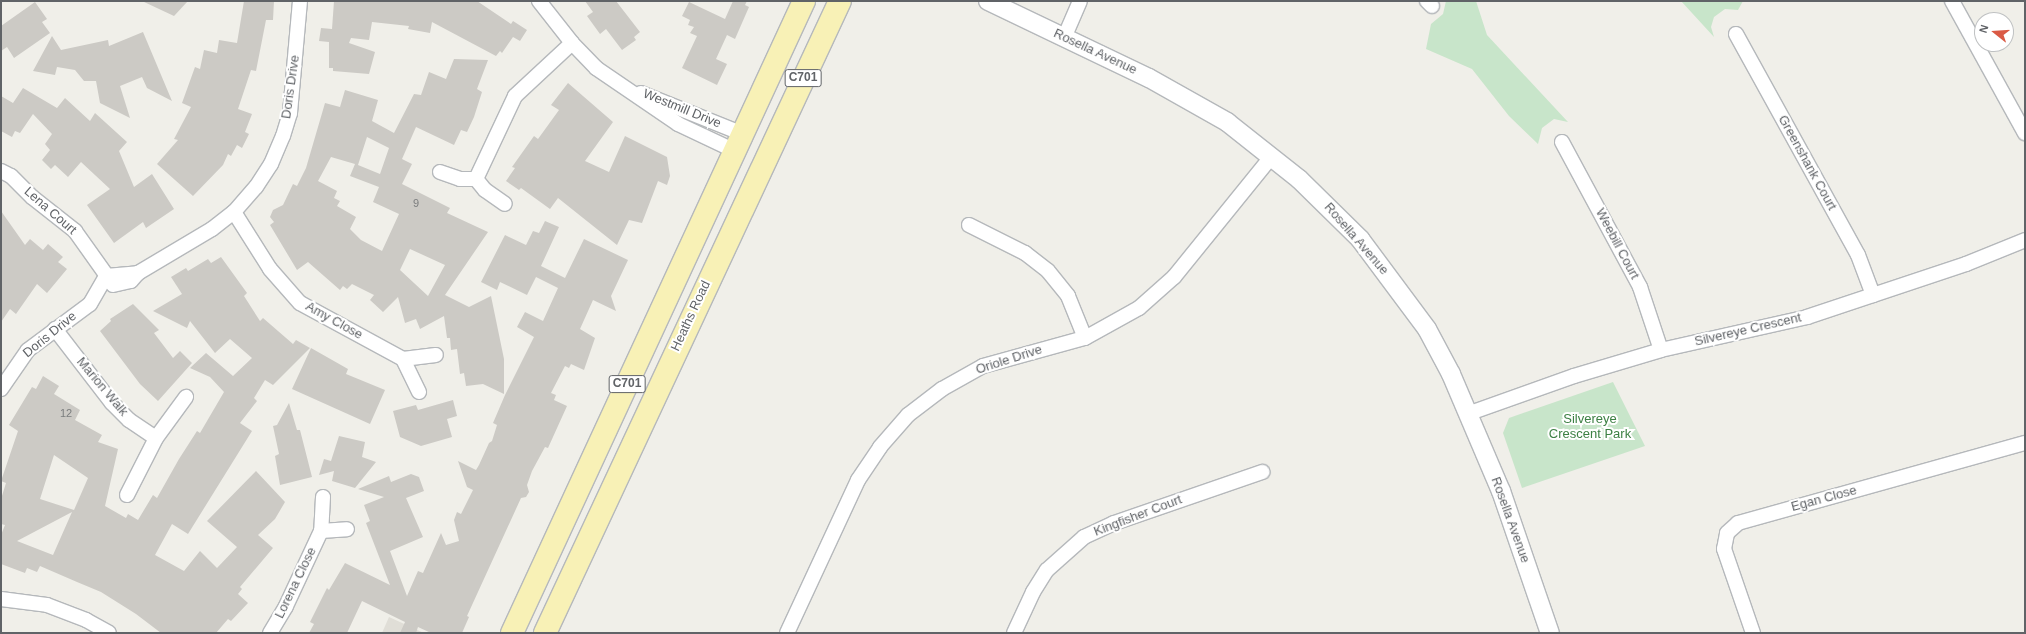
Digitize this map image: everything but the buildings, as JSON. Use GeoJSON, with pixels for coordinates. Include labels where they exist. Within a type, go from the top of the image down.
{"type":"FeatureCollection","features":[{"type":"Feature","properties":{"kind":"main road","name":"C701"},"geometry":{"type":"LineString","coordinates":[[512,633],[804,1]]}},
{"type":"Feature","properties":{"kind":"main road","name":"Heaths Road"},"geometry":{"type":"LineString","coordinates":[[544,633],[766,154],[840,1]]}},
{"type":"Feature","properties":{"kind":"main road"},"geometry":{"type":"LineString","coordinates":[[739,143],[766,154]]}},
{"type":"Feature","properties":{"kind":"street","name":"Doris Drive"},"geometry":{"type":"LineString","coordinates":[[1,389],[28,350],[90,304],[110,280],[138,273],[234,212],[256,187],[283,136],[294,84],[300,1]]}},
{"type":"Feature","properties":{"kind":"street","name":"Westmill Drive"},"geometry":{"type":"LineString","coordinates":[[540,1],[572,43],[596,68],[620,85],[739,143]]}},
{"type":"Feature","properties":{"kind":"street","name":"Rosella Avenue"},"geometry":{"type":"LineString","coordinates":[[988,1],[1195,102],[1227,122],[1272,156],[1323,200],[1379,262],[1427,329],[1470,414],[1501,491],[1550,633]]}},
{"type":"Feature","properties":{"kind":"street"},"geometry":{"type":"LineString","coordinates":[[1064,38],[1080,1]]}},
{"type":"Feature","properties":{"kind":"street"},"geometry":{"type":"LineString","coordinates":[[1952,1],[2025,133]]}},
{"type":"Feature","properties":{"kind":"street","name":"Greenshank Court"},"geometry":{"type":"LineString","coordinates":[[1736,34],[1858,255],[1873,295]]}},
{"type":"Feature","properties":{"kind":"street"},"geometry":{"type":"LineString","coordinates":[[476,179],[515,96],[572,43]]}},
{"type":"Feature","properties":{"kind":"street","name":"Weebill Court"},"geometry":{"type":"LineString","coordinates":[[1562,142],[1640,287],[1661,350]]}},
{"type":"Feature","properties":{"kind":"street","name":"Oriole Drive"},"geometry":{"type":"LineString","coordinates":[[787,633],[858,480],[880,446],[908,415],[942,388],[983,366],[1085,338],[1138,308],[1174,277],[1272,156]]}},
{"type":"Feature","properties":{"kind":"street","name":"Lena Court"},"geometry":{"type":"LineString","coordinates":[[1,171],[10,176],[32,197],[75,231],[110,280]]}},
{"type":"Feature","properties":{"kind":"street"},"geometry":{"type":"LineString","coordinates":[[440,172],[460,179],[476,179]]}},
{"type":"Feature","properties":{"kind":"street"},"geometry":{"type":"LineString","coordinates":[[476,179],[485,190],[505,204]]}},
{"type":"Feature","properties":{"kind":"street","name":"Amy Close"},"geometry":{"type":"LineString","coordinates":[[234,212],[270,269],[300,303],[403,359]]}},
{"type":"Feature","properties":{"kind":"street"},"geometry":{"type":"LineString","coordinates":[[969,225],[1025,253],[1048,271],[1068,296],[1085,338]]}},
{"type":"Feature","properties":{"kind":"street","name":"Silvereye Crescent"},"geometry":{"type":"LineString","coordinates":[[1470,414],[1574,376],[1661,350],[1807,317],[1966,264],[2025,240]]}},
{"type":"Feature","properties":{"kind":"street","name":"Marion Walk"},"geometry":{"type":"LineString","coordinates":[[55,329],[112,403],[130,420],[156,438]]}},
{"type":"Feature","properties":{"kind":"street"},"geometry":{"type":"LineString","coordinates":[[419,392],[403,359],[436,354]]}},
{"type":"Feature","properties":{"kind":"street"},"geometry":{"type":"LineString","coordinates":[[127,495],[156,438],[186,397]]}},
{"type":"Feature","properties":{"kind":"street","name":"Egan Close"},"geometry":{"type":"LineString","coordinates":[[1753,633],[1724,549],[1727,533],[1738,523],[2025,443]]}},
{"type":"Feature","properties":{"kind":"street","name":"Kingfisher Court"},"geometry":{"type":"LineString","coordinates":[[1014,633],[1033,592],[1047,570],[1084,537],[1114,523],[1262,472]]}},
{"type":"Feature","properties":{"kind":"street","name":"Lorena Close"},"geometry":{"type":"LineString","coordinates":[[270,633],[286,606],[321,532],[323,497]]}},
{"type":"Feature","properties":{"kind":"street","name":"Lorena Close"},"geometry":{"type":"LineString","coordinates":[[321,532],[347,529]]}},
{"type":"Feature","properties":{"kind":"street"},"geometry":{"type":"LineString","coordinates":[[1,592],[7,599],[47,606],[73,615],[109,633]]}},
{"type":"Feature","properties":{"kind":"shaded area"},"geometry":{"type":"Polygon","coordinates":[[[389,617],[424,633],[382,633],[389,617]]]}},
{"type":"Feature","properties":{"kind":"green space"},"geometry":{"type":"Polygon","coordinates":[[[1446,1],[1476,1],[1487,35],[1568,122],[1554,119],[1542,128],[1538,144],[1509,116],[1472,69],[1426,49],[1431,24],[1443,14],[1446,1]]]}},
{"type":"Feature","properties":{"kind":"green space"},"geometry":{"type":"Polygon","coordinates":[[[1681,1],[1743,1],[1738,10],[1725,9],[1714,17],[1711,27],[1714,37],[1681,1]]]}},
{"type":"Feature","properties":{"kind":"green space","name":"Silvereye Crescent Park"},"geometry":{"type":"Polygon","coordinates":[[[1613,382],[1645,446],[1522,488],[1503,433],[1509,418],[1613,382]]]}}]}
